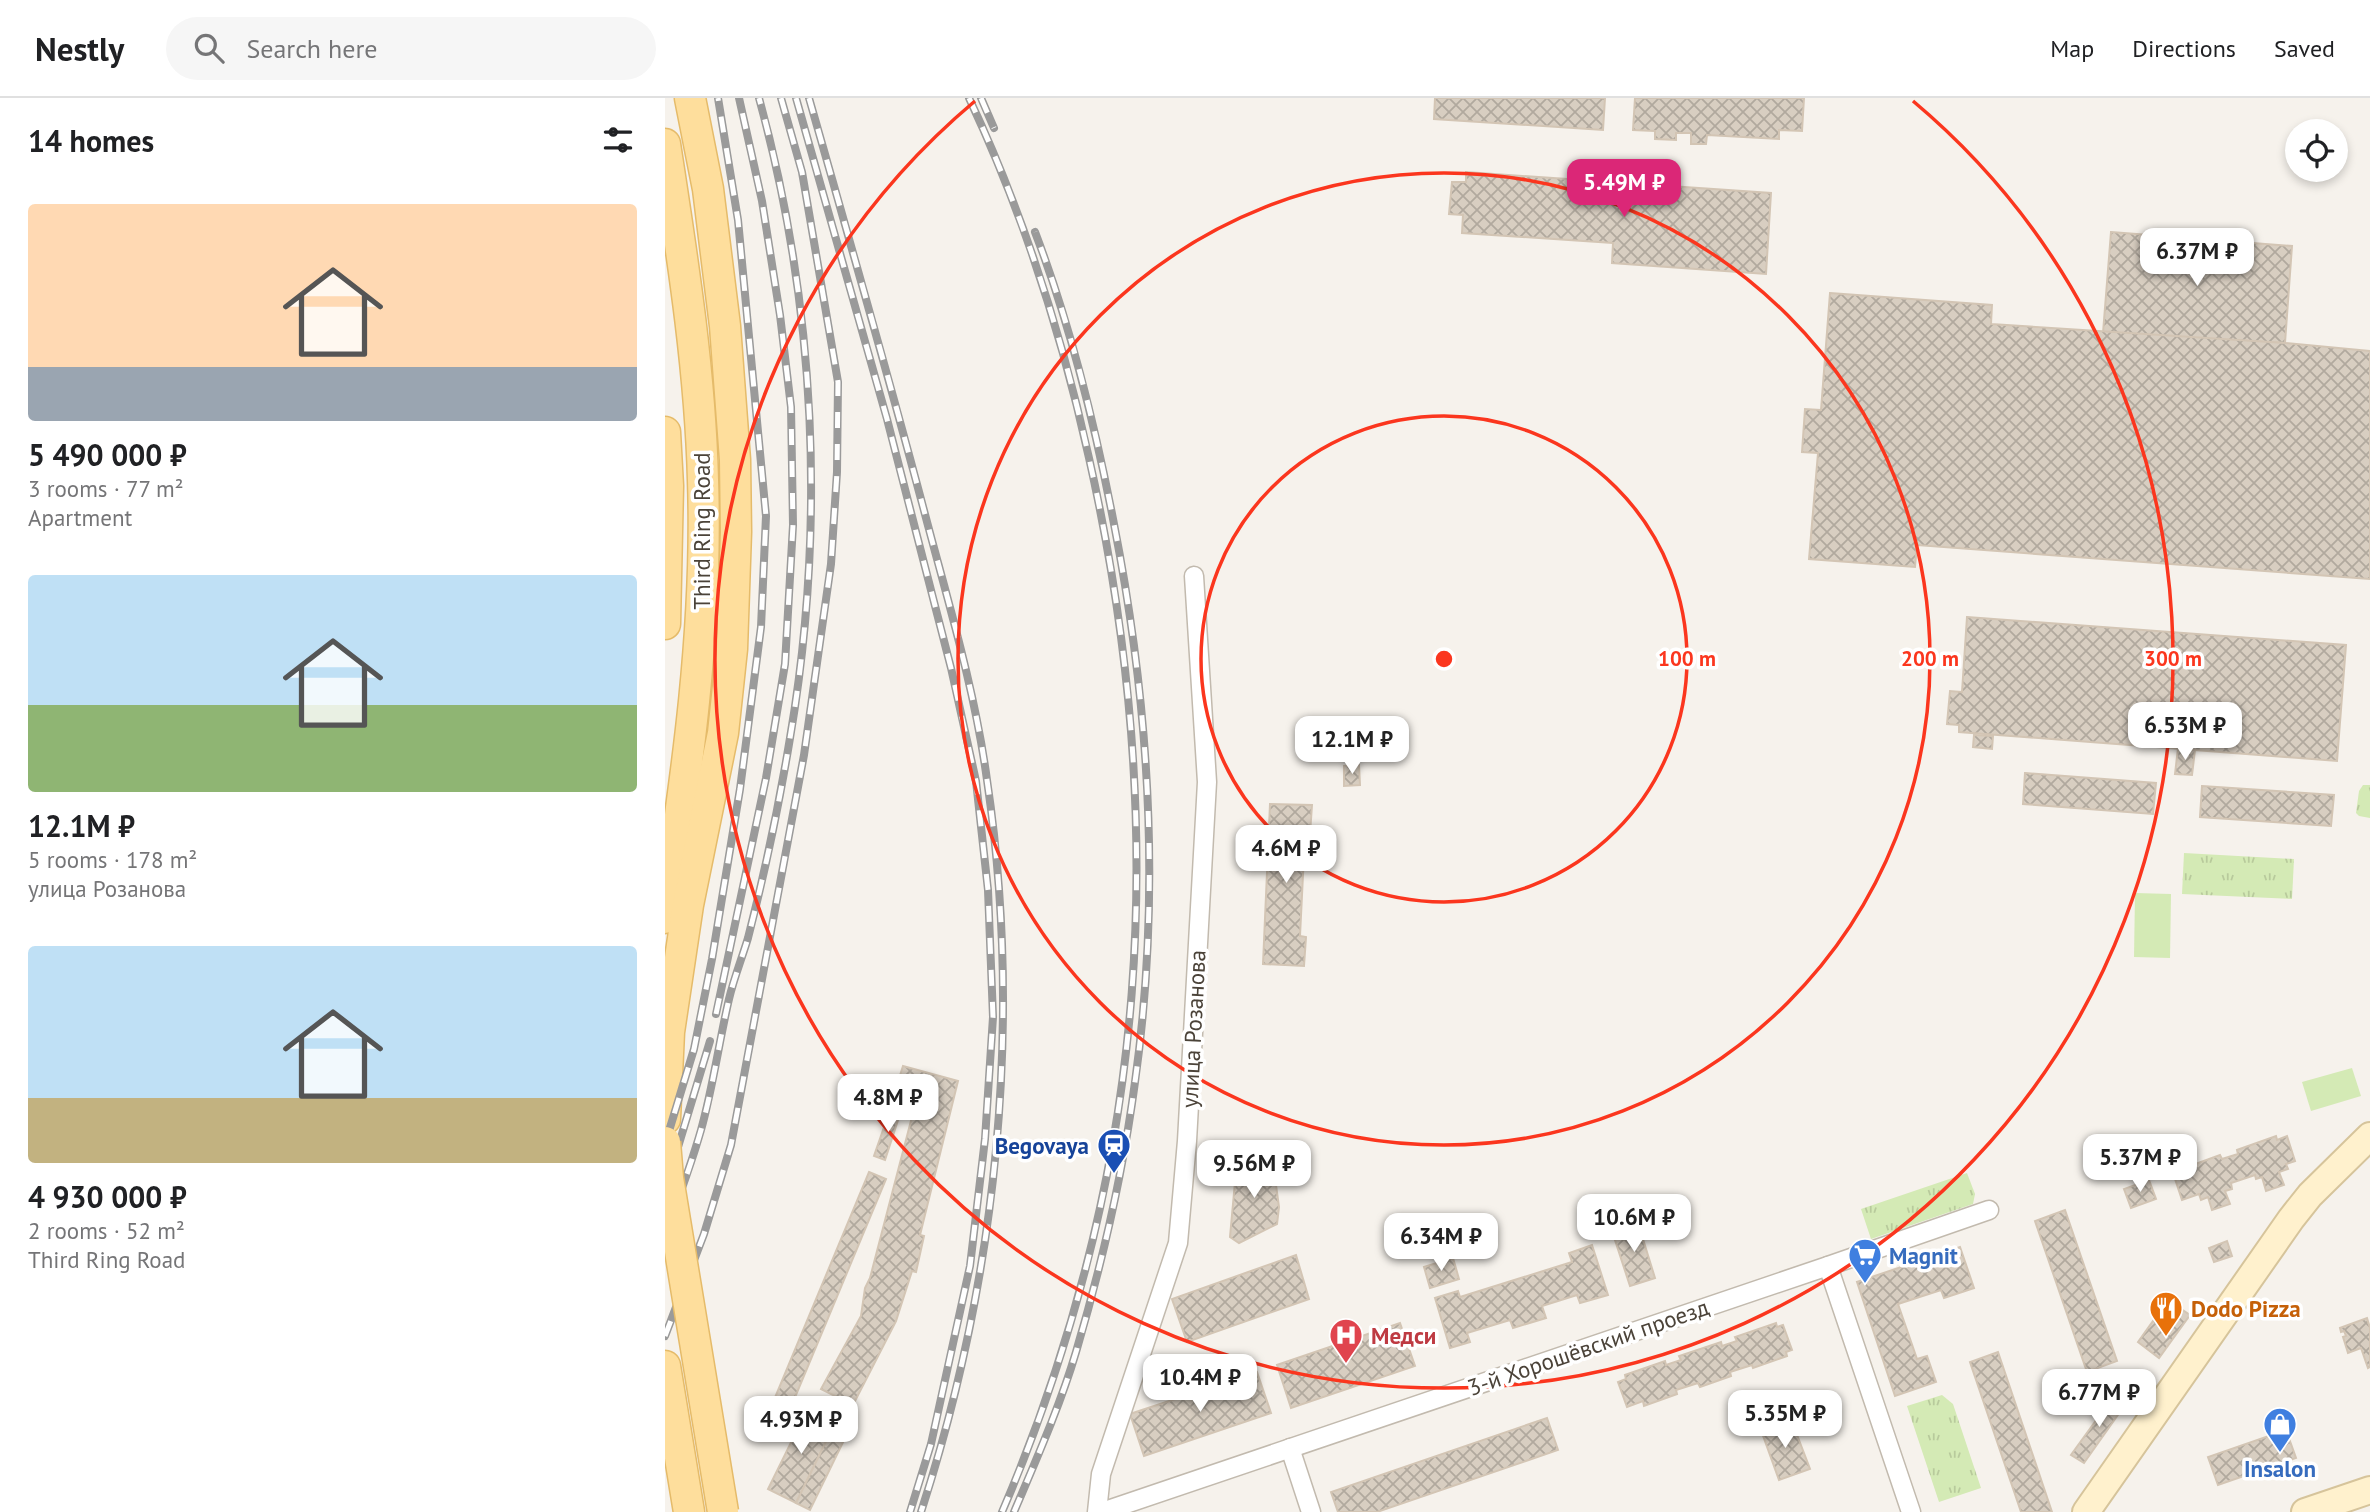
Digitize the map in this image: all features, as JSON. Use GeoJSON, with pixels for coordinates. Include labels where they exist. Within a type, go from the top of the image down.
{"type":"FeatureCollection","features":[{"type":"Feature","properties":{"kind":"main road"},"geometry":{"type":"LineString","coordinates":[[665,1119],[669,1032],[688,905],[723,733],[732,649],[736,532],[725,326],[708,189],[690,98]]}},
{"type":"Feature","properties":{"kind":"main road","name":"Third Ring Road"},"geometry":{"type":"LineString","coordinates":[[665,144],[695,358],[703,481],[701,620],[681,814],[665,918]]}},
{"type":"Feature","properties":{"kind":"main road","name":"Third Ring Road"},"geometry":{"type":"LineString","coordinates":[[665,432],[668,486],[665,624]]}},
{"type":"Feature","properties":{"kind":"main road"},"geometry":{"type":"LineString","coordinates":[[665,1142],[668,1178],[723,1512]]}},
{"type":"Feature","properties":{"kind":"main road"},"geometry":{"type":"LineString","coordinates":[[665,1366],[689,1512]]}},
{"type":"Feature","properties":{"kind":"street","name":"улица Розанова"},"geometry":{"type":"LineString","coordinates":[[1100,1512],[1101,1474],[1178,1242],[1187,1141],[1207,782],[1194,576]]}},
{"type":"Feature","properties":{"kind":"street"},"geometry":{"type":"LineString","coordinates":[[2087,1512],[2291,1219],[2310,1195],[2370,1136]]}},
{"type":"Feature","properties":{"kind":"street","name":"3-й Хорошёвский проезд"},"geometry":{"type":"LineString","coordinates":[[1100,1512],[1989,1210]]}},
{"type":"Feature","properties":{"kind":"street"},"geometry":{"type":"LineString","coordinates":[[1828,1266],[1911,1512]]}},
{"type":"Feature","properties":{"kind":"street"},"geometry":{"type":"LineString","coordinates":[[1290,1448],[1311,1512]]}},
{"type":"Feature","properties":{"kind":"street"},"geometry":{"type":"LineString","coordinates":[[2305,1512],[2370,1490]]}},
{"type":"Feature","properties":{"kind":"green space"},"geometry":{"type":"Polygon","coordinates":[[[2363,785],[2370,785],[2370,818],[2356,813],[2359,791],[2363,785]]]}},
{"type":"Feature","properties":{"kind":"green space"},"geometry":{"type":"Polygon","coordinates":[[[2184,853],[2294,859],[2292,899],[2182,894],[2184,853]]]}},
{"type":"Feature","properties":{"kind":"green space"},"geometry":{"type":"Polygon","coordinates":[[[2135,893],[2171,894],[2170,958],[2134,957],[2135,893]]]}},
{"type":"Feature","properties":{"kind":"green space"},"geometry":{"type":"Polygon","coordinates":[[[2352,1068],[2361,1096],[2311,1111],[2302,1082],[2352,1068]]]}},
{"type":"Feature","properties":{"kind":"green space"},"geometry":{"type":"Polygon","coordinates":[[[1967,1173],[1975,1194],[1973,1204],[1871,1239],[1861,1209],[1967,1173]]]}},
{"type":"Feature","properties":{"kind":"green space"},"geometry":{"type":"Polygon","coordinates":[[[1942,1395],[1953,1404],[1981,1488],[1939,1502],[1907,1406],[1942,1395]]]}},
{"type":"Feature","properties":{"kind":"building"},"geometry":{"type":"Polygon","coordinates":[[[1435,98],[1605,98],[1603,130],[1434,119],[1435,98]]]}},
{"type":"Feature","properties":{"kind":"building"},"geometry":{"type":"Polygon","coordinates":[[[1635,98],[1804,98],[1802,131],[1779,130],[1779,139],[1707,135],[1706,144],[1691,144],[1691,133],[1676,133],[1676,140],[1655,139],[1655,131],[1633,130],[1635,98]]]}},
{"type":"Feature","properties":{"kind":"building"},"geometry":{"type":"Polygon","coordinates":[[[1466,172],[1771,193],[1766,274],[1612,263],[1613,243],[1462,233],[1463,215],[1449,214],[1452,182],[1466,182],[1466,172]]]}},
{"type":"Feature","properties":{"kind":"building"},"geometry":{"type":"Polygon","coordinates":[[[2111,232],[2292,246],[2285,343],[2103,333],[2111,232]]]}},
{"type":"Feature","properties":{"kind":"building"},"geometry":{"type":"Polygon","coordinates":[[[1830,293],[1992,305],[1991,324],[2370,351],[2370,579],[1917,545],[1915,567],[1809,559],[1818,453],[1802,452],[1805,409],[1821,410],[1830,293]]]}},
{"type":"Feature","properties":{"kind":"building"},"geometry":{"type":"Polygon","coordinates":[[[1967,617],[2346,645],[2337,761],[1959,732],[1959,725],[1947,724],[1950,691],[1962,692],[1967,617]]]}},
{"type":"Feature","properties":{"kind":"building"},"geometry":{"type":"Polygon","coordinates":[[[1974,735],[1993,736],[1992,749],[1973,747],[1974,735]]]}},
{"type":"Feature","properties":{"kind":"building"},"geometry":{"type":"Polygon","coordinates":[[[2178,748],[2195,750],[2192,775],[2175,774],[2178,748]]]}},
{"type":"Feature","properties":{"kind":"building"},"geometry":{"type":"Polygon","coordinates":[[[1359,765],[1360,785],[1344,786],[1344,766],[1359,765]]]}},
{"type":"Feature","properties":{"kind":"building"},"geometry":{"type":"Polygon","coordinates":[[[2025,773],[2156,783],[2153,814],[2023,804],[2025,773]]]}},
{"type":"Feature","properties":{"kind":"building"},"geometry":{"type":"Polygon","coordinates":[[[2202,786],[2334,795],[2331,826],[2200,817],[2202,786]]]}},
{"type":"Feature","properties":{"kind":"building"},"geometry":{"type":"Polygon","coordinates":[[[1270,804],[1312,805],[1310,834],[1305,834],[1300,936],[1306,937],[1304,966],[1263,964],[1270,804]]]}},
{"type":"Feature","properties":{"kind":"building"},"geometry":{"type":"Polygon","coordinates":[[[903,1066],[958,1081],[920,1235],[924,1236],[916,1272],[912,1271],[896,1321],[853,1405],[821,1389],[861,1316],[865,1288],[870,1278],[919,1090],[897,1085],[903,1066]]]}},
{"type":"Feature","properties":{"kind":"building"},"geometry":{"type":"Polygon","coordinates":[[[891,1107],[901,1111],[885,1160],[874,1156],[891,1107]]]}},
{"type":"Feature","properties":{"kind":"building"},"geometry":{"type":"Polygon","coordinates":[[[2276,1136],[2277,1140],[2287,1136],[2295,1161],[2286,1164],[2288,1169],[2279,1172],[2284,1185],[2266,1191],[2262,1177],[2256,1179],[2255,1175],[2231,1183],[2232,1189],[2225,1191],[2230,1204],[2212,1210],[2208,1197],[2201,1200],[2199,1194],[2182,1200],[2174,1176],[2183,1173],[2182,1169],[2220,1155],[2222,1159],[2238,1154],[2237,1150],[2276,1136]]]}},
{"type":"Feature","properties":{"kind":"building"},"geometry":{"type":"Polygon","coordinates":[[[1237,1160],[1273,1163],[1279,1207],[1277,1224],[1239,1243],[1230,1237],[1237,1160]]]}},
{"type":"Feature","properties":{"kind":"building"},"geometry":{"type":"Polygon","coordinates":[[[869,1172],[886,1179],[791,1407],[774,1400],[869,1172]]]}},
{"type":"Feature","properties":{"kind":"building"},"geometry":{"type":"Polygon","coordinates":[[[2149,1180],[2156,1199],[2131,1208],[2124,1189],[2149,1180]]]}},
{"type":"Feature","properties":{"kind":"building"},"geometry":{"type":"Polygon","coordinates":[[[2065,1210],[2117,1361],[2087,1372],[2035,1221],[2065,1210]]]}},
{"type":"Feature","properties":{"kind":"building"},"geometry":{"type":"Polygon","coordinates":[[[1638,1223],[1655,1278],[1630,1286],[1612,1231],[1638,1223]]]}},
{"type":"Feature","properties":{"kind":"building"},"geometry":{"type":"Polygon","coordinates":[[[2227,1241],[2232,1256],[2214,1262],[2209,1248],[2227,1241]]]}},
{"type":"Feature","properties":{"kind":"building"},"geometry":{"type":"Polygon","coordinates":[[[1592,1245],[1608,1295],[1580,1303],[1577,1295],[1542,1306],[1546,1318],[1513,1328],[1510,1320],[1467,1333],[1470,1342],[1450,1348],[1435,1298],[1458,1291],[1460,1297],[1572,1262],[1569,1253],[1592,1245]]]}},
{"type":"Feature","properties":{"kind":"building"},"geometry":{"type":"Polygon","coordinates":[[[1960,1247],[1974,1288],[1944,1298],[1941,1290],[1898,1304],[1917,1359],[1927,1356],[1936,1382],[1895,1396],[1857,1282],[1960,1247]]]}},
{"type":"Feature","properties":{"kind":"building"},"geometry":{"type":"Polygon","coordinates":[[[1296,1255],[1309,1299],[1187,1342],[1172,1299],[1296,1255]]]}},
{"type":"Feature","properties":{"kind":"building"},"geometry":{"type":"Polygon","coordinates":[[[1453,1258],[1459,1279],[1430,1288],[1424,1267],[1453,1258]]]}},
{"type":"Feature","properties":{"kind":"building"},"geometry":{"type":"Polygon","coordinates":[[[2168,1300],[2190,1315],[2159,1358],[2138,1342],[2168,1300]]]}},
{"type":"Feature","properties":{"kind":"building"},"geometry":{"type":"Polygon","coordinates":[[[2367,1318],[2370,1328],[2368,1368],[2361,1348],[2348,1353],[2343,1337],[2346,1336],[2340,1328],[2367,1318]]]}},
{"type":"Feature","properties":{"kind":"building","name":"Медси"},"geometry":{"type":"Polygon","coordinates":[[[1400,1323],[1415,1366],[1291,1408],[1277,1365],[1400,1323]]]}},
{"type":"Feature","properties":{"kind":"building"},"geometry":{"type":"Polygon","coordinates":[[[1776,1323],[1777,1327],[1783,1325],[1792,1350],[1786,1352],[1787,1356],[1753,1368],[1752,1365],[1730,1372],[1731,1376],[1700,1387],[1698,1383],[1676,1390],[1677,1394],[1644,1406],[1643,1401],[1627,1407],[1618,1382],[1626,1379],[1625,1375],[1665,1361],[1666,1365],[1681,1360],[1679,1356],[1721,1342],[1722,1346],[1737,1341],[1735,1337],[1776,1323]]]}},
{"type":"Feature","properties":{"kind":"building"},"geometry":{"type":"Polygon","coordinates":[[[1998,1352],[2052,1512],[2021,1512],[1970,1362],[1998,1352]]]}},
{"type":"Feature","properties":{"kind":"building"},"geometry":{"type":"Polygon","coordinates":[[[1257,1372],[1271,1413],[1144,1456],[1130,1414],[1257,1372]]]}},
{"type":"Feature","properties":{"kind":"building"},"geometry":{"type":"Polygon","coordinates":[[[2115,1394],[2127,1402],[2084,1463],[2071,1455],[2115,1394]]]}},
{"type":"Feature","properties":{"kind":"building"},"geometry":{"type":"Polygon","coordinates":[[[1832,1396],[1838,1412],[1823,1417],[1818,1401],[1832,1396]]]}},
{"type":"Feature","properties":{"kind":"building"},"geometry":{"type":"Polygon","coordinates":[[[807,1410],[835,1423],[796,1503],[768,1489],[807,1410]]]}},
{"type":"Feature","properties":{"kind":"building"},"geometry":{"type":"Polygon","coordinates":[[[1547,1418],[1558,1450],[1377,1512],[1338,1512],[1331,1492],[1547,1418]]]}},
{"type":"Feature","properties":{"kind":"building"},"geometry":{"type":"Polygon","coordinates":[[[1791,1419],[1810,1469],[1779,1480],[1761,1430],[1791,1419]]]}},
{"type":"Feature","properties":{"kind":"building"},"geometry":{"type":"Polygon","coordinates":[[[835,1423],[849,1430],[810,1510],[796,1503],[835,1423]]]}},
{"type":"Feature","properties":{"kind":"building"},"geometry":{"type":"Polygon","coordinates":[[[2286,1430],[2296,1458],[2218,1485],[2208,1457],[2286,1430]]]}},
{"type":"Feature","properties":{"kind":"railway"},"geometry":{"type":"LineString","coordinates":[[665,1144],[694,1049],[712,959],[740,789],[761,627],[766,516],[738,220],[718,98]]}},
{"type":"Feature","properties":{"kind":"railway"},"geometry":{"type":"LineString","coordinates":[[716,1014],[766,778],[785,664],[793,525],[791,407],[780,315],[762,201],[739,98]]}},
{"type":"Feature","properties":{"kind":"railway"},"geometry":{"type":"LineString","coordinates":[[665,1234],[701,1130],[729,999],[748,938],[766,863],[790,738],[808,578],[811,497],[803,336],[793,256],[759,98]]}},
{"type":"Feature","properties":{"kind":"railway"},"geometry":{"type":"LineString","coordinates":[[665,1336],[704,1234],[731,1145],[804,755],[831,564],[837,472],[838,382],[802,172],[781,98]]}},
{"type":"Feature","properties":{"kind":"railway"},"geometry":{"type":"LineString","coordinates":[[796,98],[887,419],[951,668],[976,781],[988,890],[993,1017],[985,1139],[970,1266],[931,1444],[910,1512]]}},
{"type":"Feature","properties":{"kind":"railway"},"geometry":{"type":"LineString","coordinates":[[809,98],[961,648],[982,747],[998,872],[1003,964],[1002,1057],[996,1150],[985,1242],[947,1423],[921,1512]]}},
{"type":"Feature","properties":{"kind":"railway"},"geometry":{"type":"LineString","coordinates":[[969,98],[1024,230],[1053,320],[1089,458],[1115,594],[1131,728],[1137,861],[1132,992],[1116,1123],[1090,1253],[1052,1383],[1002,1512]]}},
{"type":"Feature","properties":{"kind":"railway"},"geometry":{"type":"LineString","coordinates":[[981,98],[994,128]]}},
{"type":"Feature","properties":{"kind":"railway"},"geometry":{"type":"LineString","coordinates":[[1014,1512],[1070,1372],[1111,1218],[1135,1082],[1148,942],[1148,802],[1136,663],[1126,593],[1099,450],[1081,376],[1060,303],[1035,232]]}},
{"type":"Feature","properties":{"kind":"railway"},"geometry":{"type":"LineString","coordinates":[[665,1190],[710,1041]]}},
{"type":"Feature","properties":{"kind":"place","name":"Begovaya"},"geometry":{"type":"Point","coordinates":[1114,1175]}},
{"type":"Feature","properties":{"kind":"place","name":"Magnit"},"geometry":{"type":"Point","coordinates":[1865,1285]}},
{"type":"Feature","properties":{"kind":"place","name":"Dodo Pizza"},"geometry":{"type":"Point","coordinates":[2166,1338]}},
{"type":"Feature","properties":{"kind":"place","name":"Медси"},"geometry":{"type":"Point","coordinates":[1346,1365]}},
{"type":"Feature","properties":{"kind":"place","name":"Insalon"},"geometry":{"type":"Point","coordinates":[2280,1454]}}]}
